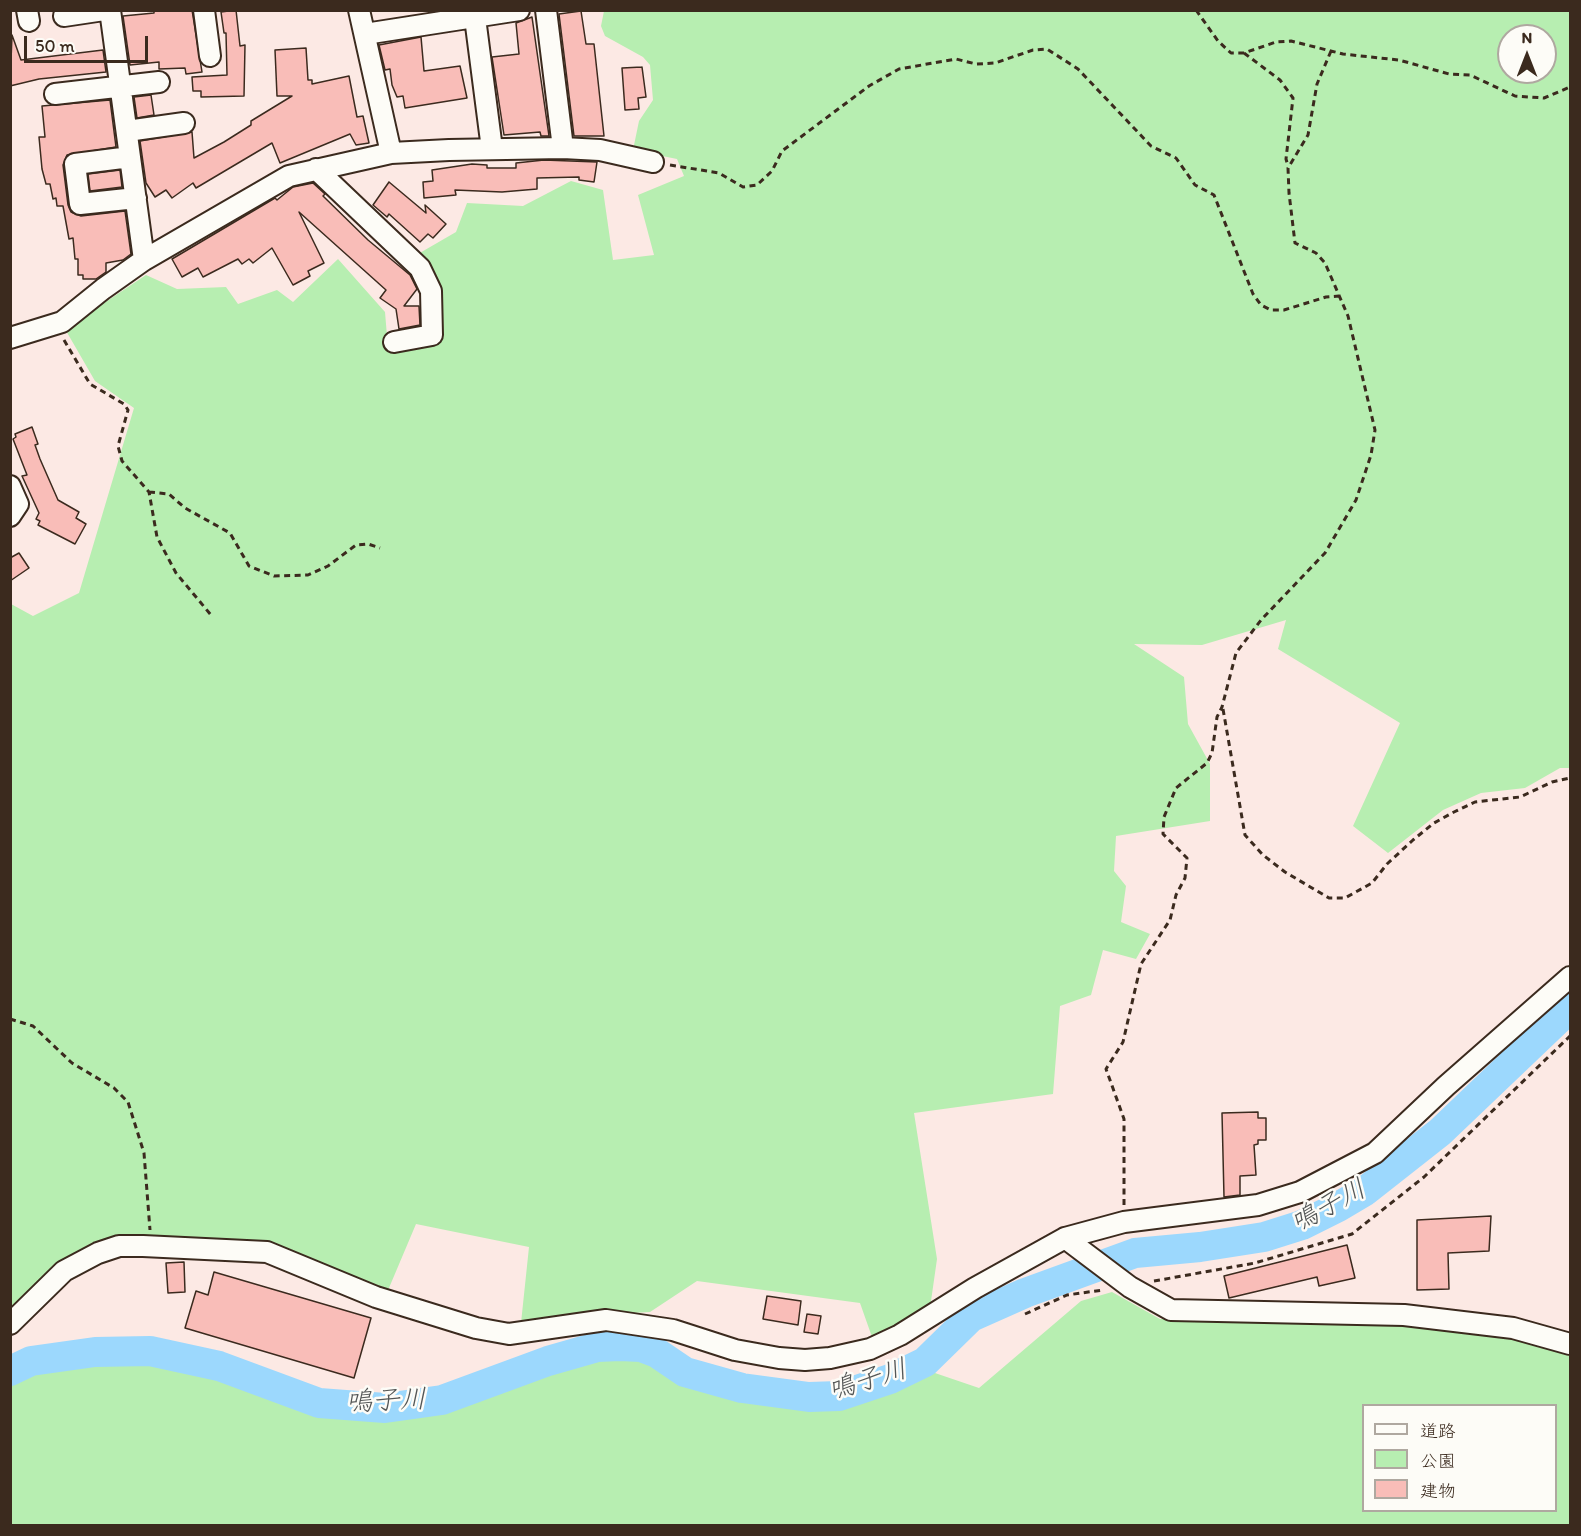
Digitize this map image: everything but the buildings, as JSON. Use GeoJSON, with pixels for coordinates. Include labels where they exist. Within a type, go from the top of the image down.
{"type":"FeatureCollection","features":[{"type":"Feature","properties":{"kind":"street"},"geometry":{"type":"LineString","coordinates":[[64,16],[104,10]]}},
{"type":"Feature","properties":{"kind":"street"},"geometry":{"type":"LineString","coordinates":[[110,10],[144,260]]}},
{"type":"Feature","properties":{"kind":"street"},"geometry":{"type":"LineString","coordinates":[[204,10],[210,56]]}},
{"type":"Feature","properties":{"kind":"street"},"geometry":{"type":"LineString","coordinates":[[359,10],[390,153]]}},
{"type":"Feature","properties":{"kind":"street"},"geometry":{"type":"LineString","coordinates":[[365,34],[474,13],[519,10]]}},
{"type":"Feature","properties":{"kind":"street"},"geometry":{"type":"LineString","coordinates":[[546,10],[563,147]]}},
{"type":"Feature","properties":{"kind":"street"},"geometry":{"type":"LineString","coordinates":[[474,13],[492,149]]}},
{"type":"Feature","properties":{"kind":"street"},"geometry":{"type":"LineString","coordinates":[[55,94],[159,82]]}},
{"type":"Feature","properties":{"kind":"street"},"geometry":{"type":"LineString","coordinates":[[127,131],[184,123]]}},
{"type":"Feature","properties":{"kind":"street"},"geometry":{"type":"LineString","coordinates":[[10,338],[56,326],[144,260],[289,176],[390,153],[492,149],[563,147],[600,150],[653,162]]}},
{"type":"Feature","properties":{"kind":"street"},"geometry":{"type":"LineString","coordinates":[[130,157],[75,164],[80,204],[136,198]]}},
{"type":"Feature","properties":{"kind":"street"},"geometry":{"type":"LineString","coordinates":[[316,169],[420,268],[431,291],[432,335],[394,342]]}},
{"type":"Feature","properties":{"kind":"street"},"geometry":{"type":"LineString","coordinates":[[10,486],[18,504],[10,516]]}},
{"type":"Feature","properties":{"kind":"street"},"geometry":{"type":"LineString","coordinates":[[10,1324],[64,1271],[98,1252],[120,1246],[154,1246],[267,1252],[376,1297],[476,1328],[509,1334],[588,1322],[628,1321],[673,1330],[735,1350],[805,1360],[870,1349],[900,1335],[975,1288],[1065,1239],[1124,1222],[1258,1205],[1300,1192],[1375,1153],[1446,1086],[1570,977]]}},
{"type":"Feature","properties":{"kind":"street"},"geometry":{"type":"LineString","coordinates":[[1065,1239],[1130,1287],[1171,1310],[1404,1315],[1513,1328],[1570,1344]]}},
{"type":"Feature","properties":{"kind":"path"},"geometry":{"type":"LineString","coordinates":[[1196,10],[1218,41],[1231,53],[1244,53],[1276,42],[1291,41],[1368,58],[1399,60],[1449,74],[1470,75],[1515,96],[1544,98],[1570,87]]}},
{"type":"Feature","properties":{"kind":"path"},"geometry":{"type":"LineString","coordinates":[[653,162],[719,173],[743,187],[757,185],[772,171],[782,151],[869,86],[899,69],[956,60],[976,64],[995,63],[1033,50],[1047,49],[1078,69],[1151,146],[1176,158],[1195,185],[1214,195],[1253,294],[1261,305],[1271,310],[1284,310],[1326,297],[1339,296]]}},
{"type":"Feature","properties":{"kind":"path"},"geometry":{"type":"LineString","coordinates":[[1288,168],[1308,135],[1317,84],[1331,51]]}},
{"type":"Feature","properties":{"kind":"path"},"geometry":{"type":"LineString","coordinates":[[1124,1222],[1124,1119],[1106,1069],[1123,1042],[1141,964],[1170,920],[1176,896],[1185,878],[1187,858],[1163,834],[1164,816],[1176,788],[1207,763],[1212,753],[1216,717],[1222,707],[1236,653],[1261,620],[1325,553],[1345,524],[1356,500],[1371,455],[1375,430],[1348,316],[1325,263],[1316,253],[1295,243],[1286,159],[1293,98],[1280,80],[1244,53]]}},
{"type":"Feature","properties":{"kind":"path"},"geometry":{"type":"LineString","coordinates":[[56,326],[90,384],[124,404],[128,410],[118,446],[122,461],[148,492],[157,537],[176,573],[211,615]]}},
{"type":"Feature","properties":{"kind":"path"},"geometry":{"type":"LineString","coordinates":[[148,492],[169,494],[185,508],[230,533],[249,566],[274,576],[298,577],[318,571],[356,545],[368,544],[380,548]]}},
{"type":"Feature","properties":{"kind":"path"},"geometry":{"type":"LineString","coordinates":[[1222,707],[1245,835],[1263,855],[1285,872],[1329,898],[1345,898],[1372,883],[1387,864],[1413,840],[1434,823],[1454,812],[1475,802],[1520,797],[1552,782],[1570,778]]}},
{"type":"Feature","properties":{"kind":"path"},"geometry":{"type":"LineString","coordinates":[[10,1019],[33,1026],[72,1063],[114,1088],[128,1102],[144,1153],[147,1220],[154,1246]]}},
{"type":"Feature","properties":{"kind":"path"},"geometry":{"type":"LineString","coordinates":[[1024,1314],[1066,1295],[1130,1287],[1172,1276],[1255,1263],[1352,1234],[1424,1177],[1570,1036]]}},
{"type":"Feature","properties":{"kind":"green space"},"geometry":{"type":"Polygon","coordinates":[[[604,11],[1570,11],[1570,768],[1560,768],[1525,788],[1481,793],[1443,810],[1388,853],[1353,826],[1400,723],[1278,649],[1286,620],[1202,645],[1134,644],[1184,677],[1188,724],[1210,764],[1210,821],[1116,836],[1114,871],[1126,886],[1121,922],[1150,934],[1136,959],[1103,950],[1091,995],[1060,1006],[1053,1094],[914,1113],[937,1259],[930,1308],[893,1330],[872,1337],[860,1303],[697,1281],[650,1312],[575,1316],[521,1323],[529,1247],[416,1224],[386,1295],[262,1242],[112,1237],[64,1259],[11,1312],[11,604],[33,616],[79,593],[134,408],[95,381],[65,329],[146,275],[177,289],[226,287],[238,304],[277,290],[293,302],[338,259],[385,312],[388,348],[442,340],[441,287],[418,254],[456,232],[467,203],[523,206],[571,181],[603,190],[613,260],[654,255],[638,195],[684,176],[677,159],[633,150],[639,121],[653,100],[650,65],[643,57],[605,36],[601,26],[604,11]]]}},
{"type":"Feature","properties":{"kind":"green space"},"geometry":{"type":"Polygon","coordinates":[[[1112,1292],[1160,1319],[1403,1320],[1516,1339],[1570,1352],[1570,1525],[11,1526],[11,1384],[34,1372],[96,1363],[149,1362],[216,1377],[316,1414],[384,1419],[445,1411],[552,1372],[599,1358],[620,1357],[652,1363],[679,1382],[740,1399],[778,1406],[841,1407],[894,1390],[932,1372],[979,1388],[1081,1301],[1112,1292]]]}},
{"type":"Feature","properties":{"kind":"waterway","name":"鳴子川"},"geometry":{"type":"LineString","coordinates":[[10,1371],[31,1361],[95,1352],[150,1351],[219,1366],[319,1403],[385,1408],[442,1400],[548,1361],[597,1347],[620,1346],[641,1347],[657,1353],[685,1372],[742,1388],[809,1397],[839,1396],[890,1379],[925,1362],[971,1317],[1025,1293],[1135,1253],[1200,1247],[1264,1237],[1302,1225],[1338,1207],[1365,1191],[1440,1132],[1570,1008]]}}]}
